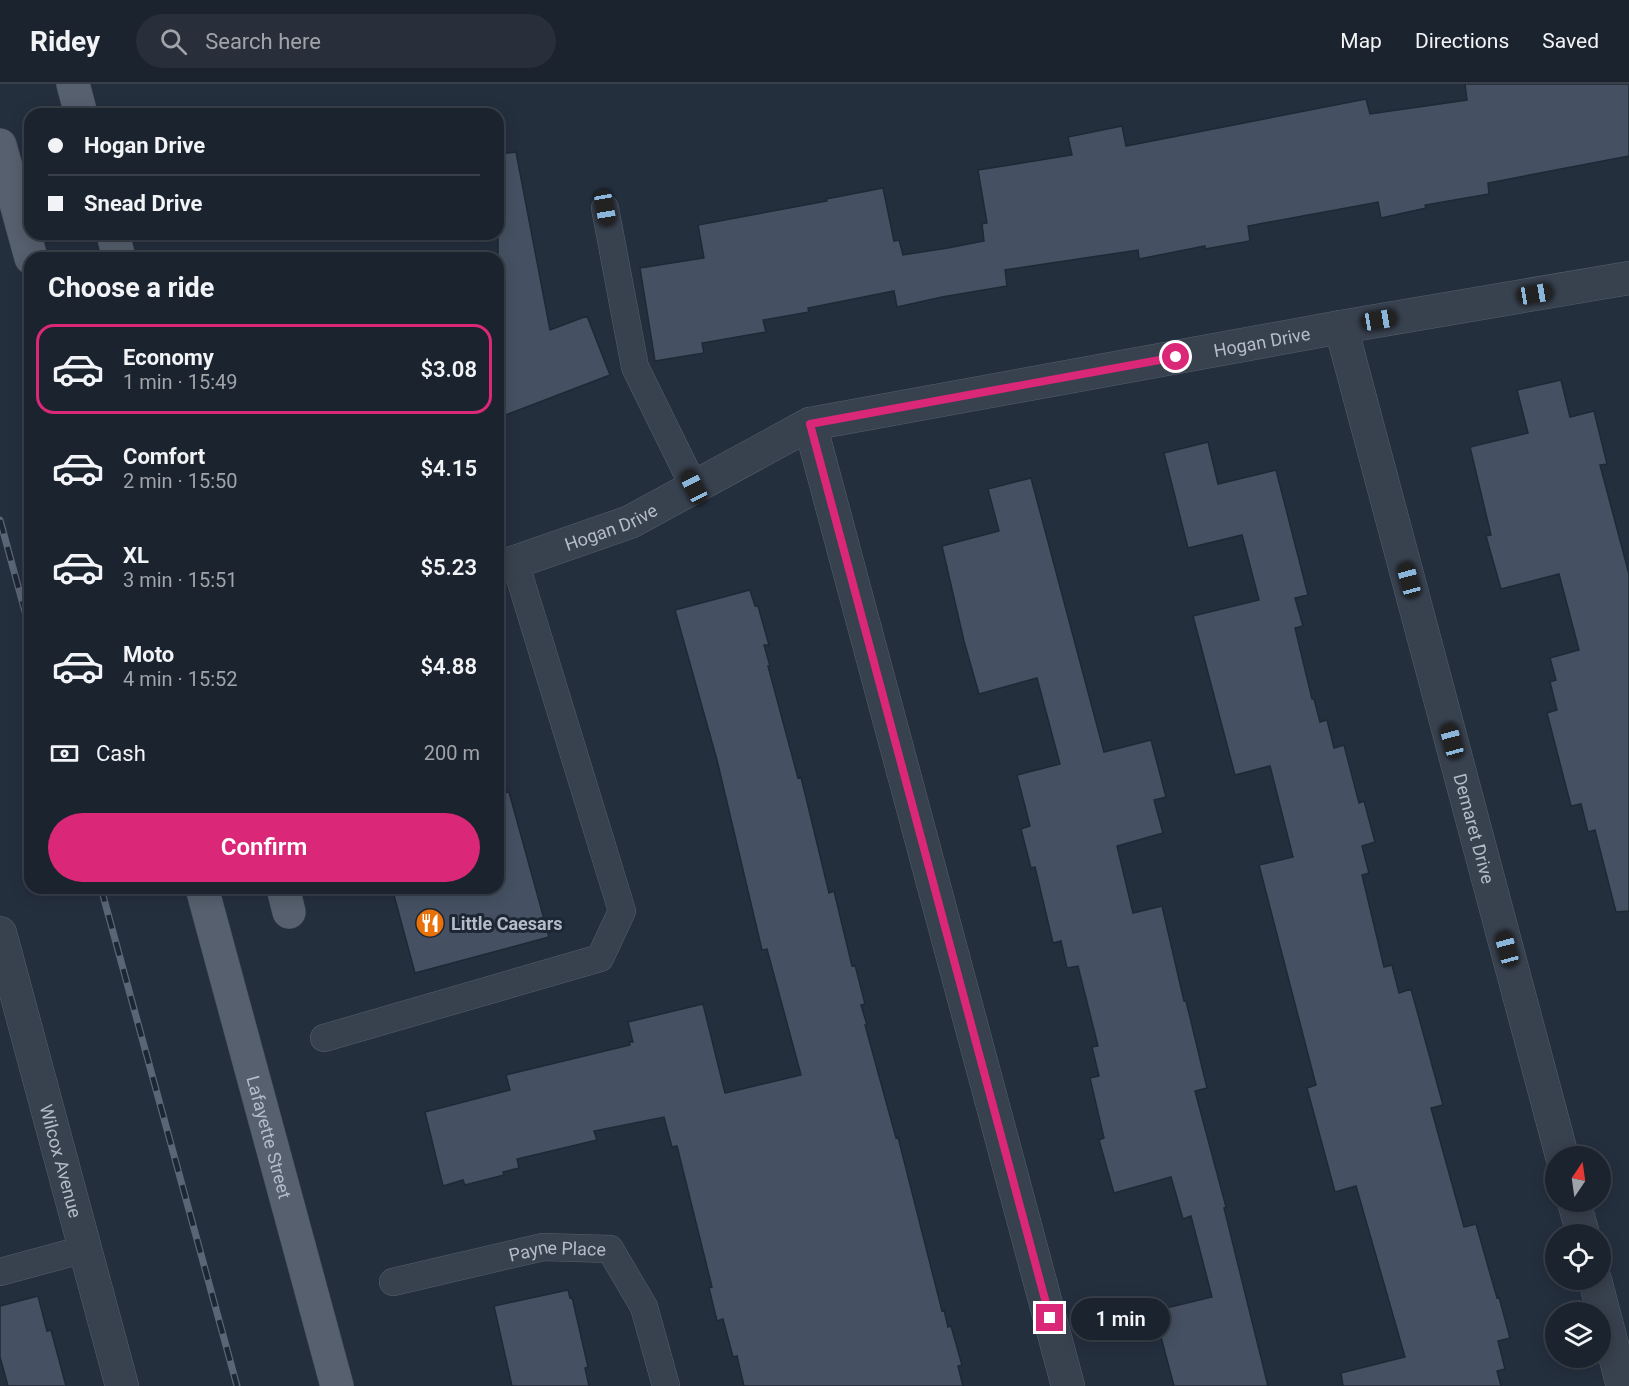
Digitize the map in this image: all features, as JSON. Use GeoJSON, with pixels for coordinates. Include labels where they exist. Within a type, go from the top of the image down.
{"type":"FeatureCollection","features":[{"type":"Feature","properties":{"kind":"main road"},"geometry":{"type":"LineString","coordinates":[[73,84],[79,108]]}},
{"type":"Feature","properties":{"kind":"main road"},"geometry":{"type":"LineString","coordinates":[[0,145],[24,232]]}},
{"type":"Feature","properties":{"kind":"main road","name":"Lafayette Street"},"geometry":{"type":"LineString","coordinates":[[204,894],[337,1386]]}},
{"type":"Feature","properties":{"kind":"street","name":"Hogan Drive"},"geometry":{"type":"LineString","coordinates":[[507,565],[630,522],[810,424],[1341,327],[1629,278]]}},
{"type":"Feature","properties":{"kind":"street","name":"Demaret Drive"},"geometry":{"type":"LineString","coordinates":[[1341,327],[1559,1146]]}},
{"type":"Feature","properties":{"kind":"street"},"geometry":{"type":"LineString","coordinates":[[810,424],[1068,1386]]}},
{"type":"Feature","properties":{"kind":"street","name":"Wilcox Avenue"},"geometry":{"type":"LineString","coordinates":[[0,933],[122,1386]]}},
{"type":"Feature","properties":{"kind":"street"},"geometry":{"type":"LineString","coordinates":[[1598,1290],[1623,1386]]}},
{"type":"Feature","properties":{"kind":"lane"},"geometry":{"type":"LineString","coordinates":[[605,208],[635,367],[694,487]]}},
{"type":"Feature","properties":{"kind":"lane"},"geometry":{"type":"LineString","coordinates":[[324,1038],[600,958],[622,910],[507,565]]}},
{"type":"Feature","properties":{"kind":"lane","name":"Payne Place"},"geometry":{"type":"LineString","coordinates":[[393,1282],[543,1247],[610,1249],[644,1307],[666,1386]]}},
{"type":"Feature","properties":{"kind":"lane"},"geometry":{"type":"LineString","coordinates":[[0,1272],[85,1249]]}},
{"type":"Feature","properties":{"kind":"building"},"geometry":{"type":"Polygon","coordinates":[[[1465,84],[1629,84],[1629,156],[1488,183],[1489,194],[1425,205],[1426,208],[1381,218],[1378,202],[1248,226],[1250,241],[1205,249],[1205,246],[1139,259],[1138,250],[1005,270],[1007,286],[897,307],[894,291],[808,308],[809,312],[763,320],[766,332],[702,343],[704,353],[655,361],[640,268],[704,258],[698,225],[883,188],[894,241],[899,240],[903,255],[948,248],[984,241],[982,224],[987,223],[978,170],[1072,155],[1068,137],[1122,126],[1126,146],[1366,99],[1370,114],[1467,100],[1465,84]]]}},
{"type":"Feature","properties":{"kind":"building"},"geometry":{"type":"Polygon","coordinates":[[[516,152],[550,330],[587,316],[610,375],[504,416],[504,252],[498,252],[498,240],[504,240],[504,153],[516,152]]]}},
{"type":"Feature","properties":{"kind":"building"},"geometry":{"type":"Polygon","coordinates":[[[1561,380],[1570,417],[1594,411],[1607,464],[1600,465],[1629,574],[1629,911],[1616,912],[1595,830],[1588,832],[1581,804],[1571,806],[1547,713],[1557,710],[1550,682],[1556,680],[1550,658],[1579,650],[1559,574],[1501,589],[1486,536],[1491,535],[1470,447],[1528,433],[1517,390],[1561,380]]]}},
{"type":"Feature","properties":{"kind":"building"},"geometry":{"type":"Polygon","coordinates":[[[1208,442],[1218,484],[1276,470],[1308,595],[1295,598],[1303,626],[1295,628],[1312,699],[1314,699],[1320,722],[1327,720],[1334,748],[1344,745],[1359,803],[1364,801],[1375,842],[1362,846],[1369,873],[1362,875],[1384,967],[1392,965],[1399,993],[1411,989],[1443,1105],[1431,1108],[1464,1227],[1476,1224],[1510,1338],[1498,1341],[1505,1369],[1497,1371],[1501,1386],[1343,1386],[1341,1373],[1405,1357],[1356,1186],[1335,1192],[1307,1088],[1316,1085],[1259,865],[1293,857],[1270,766],[1235,775],[1193,616],[1259,600],[1242,535],[1188,548],[1164,453],[1208,442]]]}},
{"type":"Feature","properties":{"kind":"building"},"geometry":{"type":"Polygon","coordinates":[[[1031,478],[1104,752],[1151,740],[1166,797],[1154,800],[1163,833],[1117,846],[1133,913],[1162,906],[1207,1088],[1195,1091],[1226,1207],[1224,1208],[1268,1386],[1174,1386],[1154,1311],[1212,1297],[1191,1216],[1183,1219],[1171,1177],[1114,1193],[1099,1140],[1104,1138],[1090,1078],[1099,1076],[1092,1047],[1098,1046],[1078,966],[1067,968],[1061,941],[1053,943],[1035,867],[1031,868],[1021,829],[1030,826],[1017,775],[1060,764],[1037,678],[979,694],[964,641],[942,546],[999,531],[988,489],[1031,478]]]}},
{"type":"Feature","properties":{"kind":"building"},"geometry":{"type":"Polygon","coordinates":[[[750,590],[755,606],[758,606],[769,645],[764,645],[770,666],[768,666],[798,778],[801,777],[829,893],[834,891],[852,966],[855,965],[865,1004],[861,1005],[867,1025],[865,1025],[896,1138],[898,1137],[942,1311],[944,1310],[948,1327],[951,1326],[962,1365],[958,1366],[963,1386],[744,1386],[737,1356],[733,1357],[723,1319],[717,1321],[709,1288],[712,1287],[677,1146],[672,1147],[664,1117],[594,1131],[597,1140],[517,1159],[519,1168],[503,1172],[504,1175],[465,1185],[463,1180],[443,1186],[425,1112],[510,1090],[506,1075],[630,1045],[629,1042],[633,1042],[628,1022],[703,1004],[725,1093],[801,1075],[767,949],[762,950],[717,760],[675,610],[750,590]]]}},
{"type":"Feature","properties":{"kind":"building"},"geometry":{"type":"Polygon","coordinates":[[[509,792],[549,937],[415,973],[394,894],[504,894],[504,793],[509,792]]]}},
{"type":"Feature","properties":{"kind":"building"},"geometry":{"type":"Polygon","coordinates":[[[568,1290],[570,1298],[572,1297],[588,1367],[585,1368],[589,1386],[512,1386],[494,1306],[568,1290]]]}},
{"type":"Feature","properties":{"kind":"building"},"geometry":{"type":"Polygon","coordinates":[[[38,1296],[47,1331],[51,1330],[66,1386],[8,1386],[0,1357],[0,1306],[38,1296]]]}},
{"type":"Feature","properties":{"kind":"railway"},"geometry":{"type":"LineString","coordinates":[[0,520],[24,608]]}},
{"type":"Feature","properties":{"kind":"railway"},"geometry":{"type":"LineString","coordinates":[[103,894],[237,1386]]}},
{"type":"Feature","properties":{"kind":"place","name":"Little Caesars"},"geometry":{"type":"Point","coordinates":[430,923]}},
{"type":"Feature","properties":{"kind":"route"},"geometry":{"type":"LineString","coordinates":[[1050,1318],[810,424],[1176,357]]}}]}
